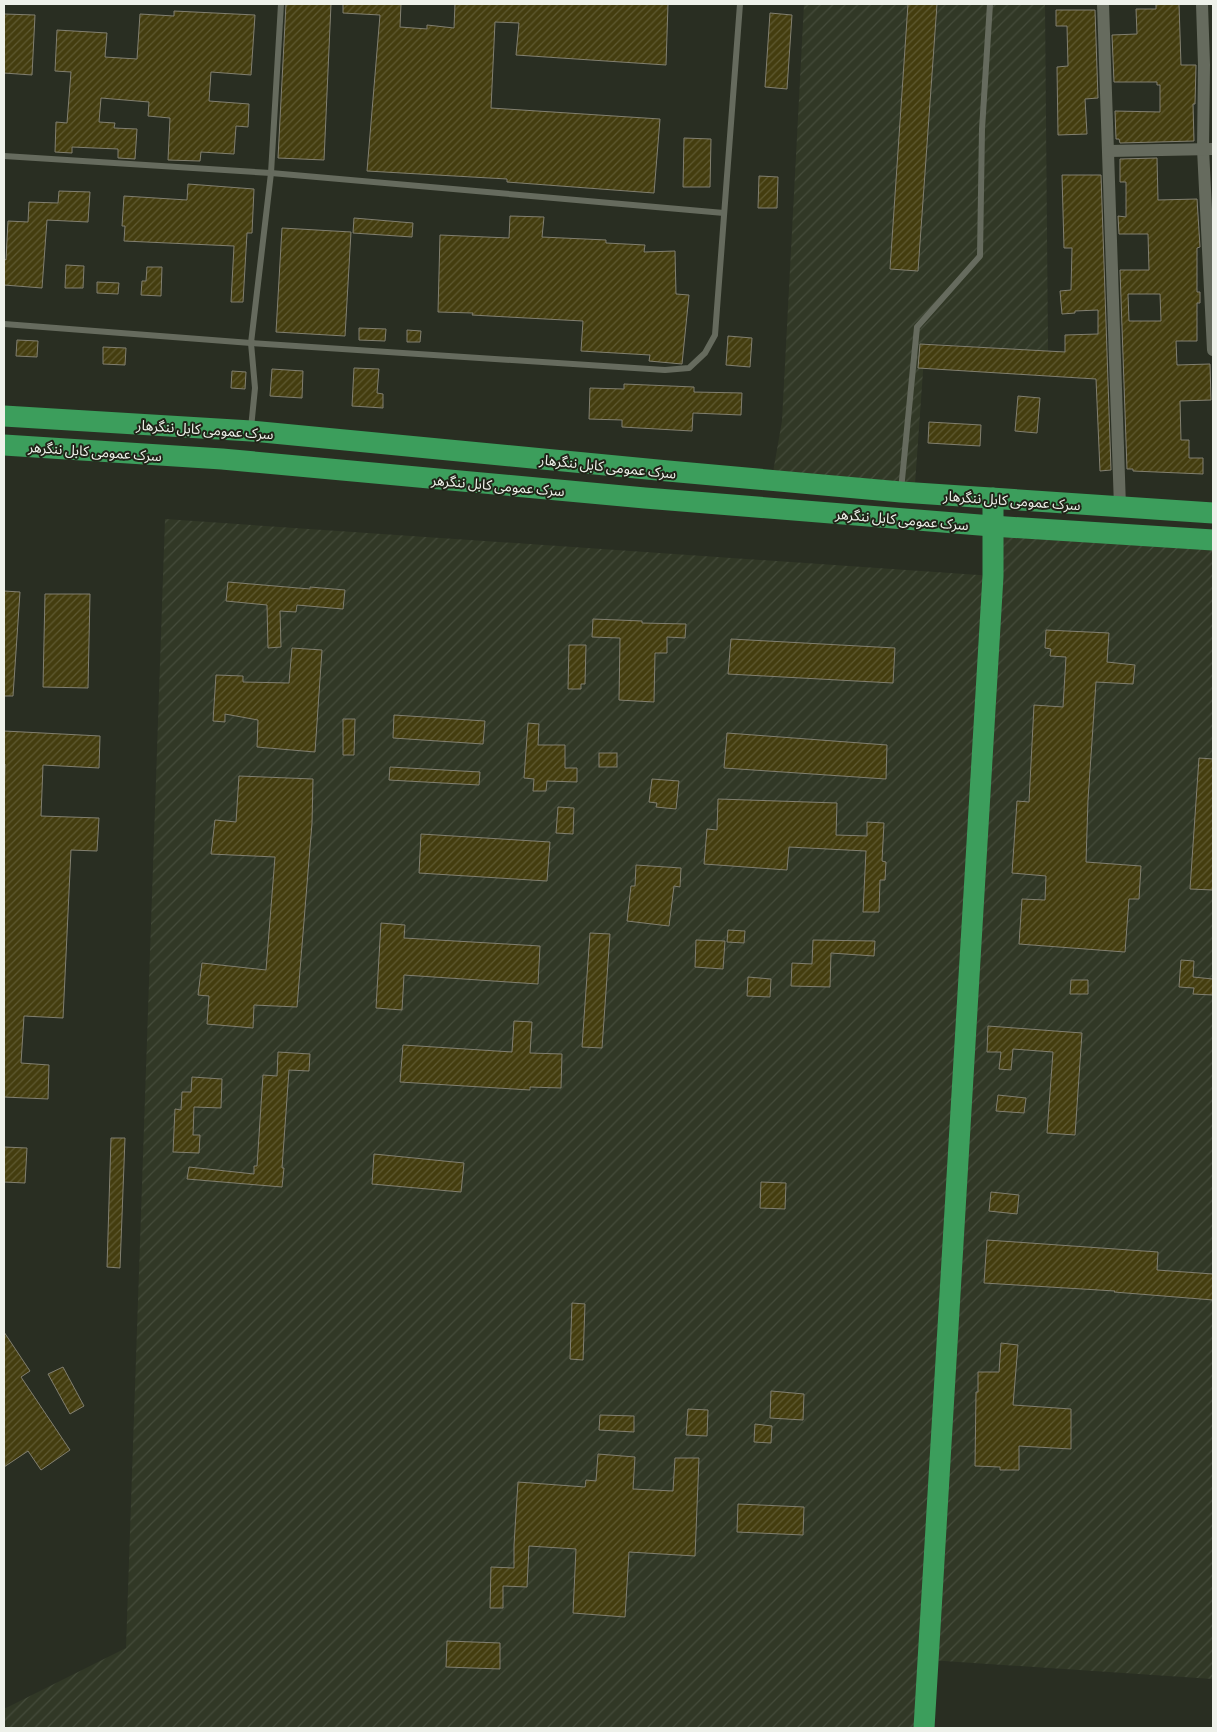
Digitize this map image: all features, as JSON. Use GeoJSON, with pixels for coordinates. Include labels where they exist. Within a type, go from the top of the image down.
{"type":"FeatureCollection","features":[{"type":"Feature","properties":{"kind":"highway","name":"سرک عمومی کابل ننگرهار"},"geometry":{"type":"LineString","coordinates":[[4,416],[251,431],[668,472],[901,492],[1213,513]]}},
{"type":"Feature","properties":{"kind":"highway","name":"سرک عمومی کابل ننگرهر"},"geometry":{"type":"LineString","coordinates":[[4,445],[222,460],[645,498],[992,526]]}},
{"type":"Feature","properties":{"kind":"highway"},"geometry":{"type":"LineString","coordinates":[[924,1728],[994,576],[993,498]]}},
{"type":"Feature","properties":{"kind":"highway","name":"سرک عمومی کابل ننگرهار"},"geometry":{"type":"LineString","coordinates":[[992,526],[1213,540]]}},
{"type":"Feature","properties":{"kind":"street"},"geometry":{"type":"LineString","coordinates":[[1103,4],[1120,507]]}},
{"type":"Feature","properties":{"kind":"street"},"geometry":{"type":"LineString","coordinates":[[1202,4],[1213,350]]}},
{"type":"Feature","properties":{"kind":"street"},"geometry":{"type":"LineString","coordinates":[[1109,151],[1208,149]]}},
{"type":"Feature","properties":{"kind":"lane"},"geometry":{"type":"LineString","coordinates":[[251,431],[255,388],[251,342],[271,173],[281,4]]}},
{"type":"Feature","properties":{"kind":"lane"},"geometry":{"type":"LineString","coordinates":[[4,324],[665,370],[689,368],[705,353],[715,335],[740,4]]}},
{"type":"Feature","properties":{"kind":"lane"},"geometry":{"type":"LineString","coordinates":[[901,492],[917,327],[980,256],[982,129],[990,4]]}},
{"type":"Feature","properties":{"kind":"lane"},"geometry":{"type":"LineString","coordinates":[[4,156],[271,173],[724,212]]}},
{"type":"Feature","properties":{"kind":"shaded area"},"geometry":{"type":"Polygon","coordinates":[[[804,4],[1045,4],[1048,352],[925,343],[915,484],[772,478],[782,421],[804,4]]]}},
{"type":"Feature","properties":{"kind":"shaded area"},"geometry":{"type":"Polygon","coordinates":[[[165,519],[993,576],[992,526],[1213,540],[1213,1679],[929,1660],[924,1728],[4,1728],[4,1709],[126,1648],[165,519]]]}},
{"type":"Feature","properties":{"kind":"building"},"geometry":{"type":"Polygon","coordinates":[[[286,4],[331,4],[324,160],[278,158],[286,4]]]}},
{"type":"Feature","properties":{"kind":"building"},"geometry":{"type":"Polygon","coordinates":[[[343,4],[401,4],[400,27],[427,29],[427,25],[454,28],[455,4],[668,4],[666,65],[516,55],[519,23],[495,22],[491,108],[660,119],[654,193],[507,182],[507,179],[367,171],[380,15],[343,13],[343,4]]]}},
{"type":"Feature","properties":{"kind":"building"},"geometry":{"type":"Polygon","coordinates":[[[908,4],[937,4],[918,271],[890,269],[908,4]]]}},
{"type":"Feature","properties":{"kind":"building"},"geometry":{"type":"Polygon","coordinates":[[[1156,4],[1179,4],[1181,65],[1196,65],[1195,104],[1193,104],[1194,141],[1120,143],[1119,139],[1116,139],[1115,111],[1160,112],[1160,85],[1157,85],[1157,82],[1114,82],[1112,35],[1137,34],[1136,9],[1156,9],[1156,4]]]}},
{"type":"Feature","properties":{"kind":"building"},"geometry":{"type":"Polygon","coordinates":[[[1056,10],[1095,10],[1098,98],[1085,99],[1087,134],[1058,135],[1057,67],[1068,66],[1067,26],[1056,26],[1056,10]]]}},
{"type":"Feature","properties":{"kind":"building"},"geometry":{"type":"Polygon","coordinates":[[[174,11],[255,15],[251,75],[211,72],[209,101],[249,104],[248,127],[236,126],[234,154],[201,152],[200,161],[168,160],[170,118],[148,116],[149,102],[101,98],[99,122],[115,123],[114,128],[137,129],[135,159],[118,158],[118,149],[72,147],[72,153],[55,152],[56,122],[67,123],[71,72],[55,71],[57,30],[107,33],[105,57],[137,59],[140,14],[174,16],[174,11]]]}},
{"type":"Feature","properties":{"kind":"building"},"geometry":{"type":"Polygon","coordinates":[[[770,13],[792,15],[787,89],[765,87],[770,13]]]}},
{"type":"Feature","properties":{"kind":"building"},"geometry":{"type":"Polygon","coordinates":[[[4,14],[35,15],[32,75],[4,73],[4,14]]]}},
{"type":"Feature","properties":{"kind":"building"},"geometry":{"type":"Polygon","coordinates":[[[684,138],[711,139],[710,187],[683,187],[684,138]]]}},
{"type":"Feature","properties":{"kind":"building"},"geometry":{"type":"Polygon","coordinates":[[[1157,158],[1158,200],[1197,199],[1200,247],[1197,248],[1197,292],[1200,292],[1200,303],[1197,303],[1197,341],[1176,341],[1177,365],[1210,364],[1211,400],[1180,401],[1181,440],[1189,440],[1189,458],[1203,458],[1203,474],[1133,471],[1133,469],[1127,469],[1120,270],[1149,270],[1148,234],[1119,234],[1118,216],[1126,217],[1126,182],[1120,182],[1120,159],[1157,158]],[[1128,294],[1129,321],[1161,321],[1160,294],[1128,294]]]}},
{"type":"Feature","properties":{"kind":"building"},"geometry":{"type":"Polygon","coordinates":[[[1062,175],[1101,175],[1111,470],[1100,471],[1096,379],[918,368],[920,344],[1065,352],[1065,335],[1098,334],[1098,310],[1075,311],[1075,313],[1062,314],[1060,291],[1071,290],[1072,248],[1064,248],[1062,175]]]}},
{"type":"Feature","properties":{"kind":"building"},"geometry":{"type":"Polygon","coordinates":[[[759,176],[778,177],[777,208],[758,208],[759,176]]]}},
{"type":"Feature","properties":{"kind":"building"},"geometry":{"type":"Polygon","coordinates":[[[188,184],[254,189],[252,233],[247,233],[243,302],[231,302],[234,246],[124,241],[125,226],[122,226],[124,196],[187,200],[188,184]]]}},
{"type":"Feature","properties":{"kind":"building"},"geometry":{"type":"Polygon","coordinates":[[[59,191],[90,192],[88,222],[47,220],[42,288],[4,285],[4,259],[6,260],[8,221],[28,222],[29,202],[58,203],[59,191]]]}},
{"type":"Feature","properties":{"kind":"building"},"geometry":{"type":"Polygon","coordinates":[[[510,216],[544,217],[542,237],[606,240],[606,243],[645,245],[644,252],[675,251],[676,294],[689,295],[682,364],[649,361],[650,355],[581,351],[583,321],[438,312],[440,235],[509,238],[510,216]]]}},
{"type":"Feature","properties":{"kind":"building"},"geometry":{"type":"Polygon","coordinates":[[[354,218],[413,223],[412,237],[353,233],[354,218]]]}},
{"type":"Feature","properties":{"kind":"building"},"geometry":{"type":"Polygon","coordinates":[[[282,228],[351,232],[345,336],[276,332],[282,228]]]}},
{"type":"Feature","properties":{"kind":"building"},"geometry":{"type":"Polygon","coordinates":[[[66,265],[84,266],[83,288],[65,288],[66,265]]]}},
{"type":"Feature","properties":{"kind":"building"},"geometry":{"type":"Polygon","coordinates":[[[147,267],[162,267],[161,296],[141,295],[142,281],[146,281],[147,267]]]}},
{"type":"Feature","properties":{"kind":"building"},"geometry":{"type":"Polygon","coordinates":[[[97,282],[119,283],[118,294],[97,293],[97,282]]]}},
{"type":"Feature","properties":{"kind":"building"},"geometry":{"type":"Polygon","coordinates":[[[359,328],[386,329],[385,341],[359,340],[359,328]]]}},
{"type":"Feature","properties":{"kind":"building"},"geometry":{"type":"Polygon","coordinates":[[[407,330],[421,331],[420,342],[407,342],[407,330]]]}},
{"type":"Feature","properties":{"kind":"building"},"geometry":{"type":"Polygon","coordinates":[[[728,336],[752,338],[750,367],[726,365],[728,336]]]}},
{"type":"Feature","properties":{"kind":"building"},"geometry":{"type":"Polygon","coordinates":[[[17,340],[38,341],[37,357],[16,356],[17,340]]]}},
{"type":"Feature","properties":{"kind":"building"},"geometry":{"type":"Polygon","coordinates":[[[103,347],[126,348],[125,365],[103,364],[103,347]]]}},
{"type":"Feature","properties":{"kind":"building"},"geometry":{"type":"Polygon","coordinates":[[[354,368],[379,369],[377,393],[383,394],[383,408],[352,406],[354,368]]]}},
{"type":"Feature","properties":{"kind":"building"},"geometry":{"type":"Polygon","coordinates":[[[272,369],[303,371],[302,398],[270,396],[272,369]]]}},
{"type":"Feature","properties":{"kind":"building"},"geometry":{"type":"Polygon","coordinates":[[[232,371],[246,372],[245,389],[231,388],[232,371]]]}},
{"type":"Feature","properties":{"kind":"building"},"geometry":{"type":"Polygon","coordinates":[[[624,384],[694,387],[694,392],[742,393],[741,415],[693,413],[692,431],[622,427],[622,420],[589,419],[590,388],[624,389],[624,384]]]}},
{"type":"Feature","properties":{"kind":"building"},"geometry":{"type":"Polygon","coordinates":[[[1018,396],[1040,398],[1037,433],[1015,431],[1018,396]]]}},
{"type":"Feature","properties":{"kind":"building"},"geometry":{"type":"Polygon","coordinates":[[[929,422],[981,425],[980,446],[928,443],[929,422]]]}},
{"type":"Feature","properties":{"kind":"building"},"geometry":{"type":"Polygon","coordinates":[[[228,582],[345,590],[343,609],[297,605],[296,612],[280,611],[281,647],[268,648],[267,605],[226,601],[228,582]]]}},
{"type":"Feature","properties":{"kind":"building"},"geometry":{"type":"Polygon","coordinates":[[[4,591],[20,592],[13,696],[4,696],[4,591]]]}},
{"type":"Feature","properties":{"kind":"building"},"geometry":{"type":"Polygon","coordinates":[[[45,594],[90,594],[88,688],[43,687],[45,594]]]}},
{"type":"Feature","properties":{"kind":"building"},"geometry":{"type":"Polygon","coordinates":[[[593,619],[686,624],[685,638],[667,637],[667,653],[655,653],[654,702],[619,700],[620,638],[592,637],[593,619]]]}},
{"type":"Feature","properties":{"kind":"building"},"geometry":{"type":"Polygon","coordinates":[[[1046,630],[1109,633],[1107,662],[1135,665],[1133,684],[1096,682],[1088,800],[1086,862],[1141,866],[1139,899],[1129,899],[1125,952],[1019,944],[1022,899],[1045,900],[1046,876],[1012,873],[1017,801],[1029,802],[1034,705],[1063,707],[1066,657],[1050,656],[1051,649],[1045,648],[1046,630]]]}},
{"type":"Feature","properties":{"kind":"building"},"geometry":{"type":"Polygon","coordinates":[[[731,639],[895,648],[893,683],[728,674],[731,639]]]}},
{"type":"Feature","properties":{"kind":"building"},"geometry":{"type":"Polygon","coordinates":[[[569,645],[586,645],[585,684],[581,684],[581,689],[568,689],[569,645]]]}},
{"type":"Feature","properties":{"kind":"building"},"geometry":{"type":"Polygon","coordinates":[[[292,648],[322,650],[315,752],[257,747],[258,720],[225,714],[225,722],[213,721],[216,675],[243,676],[243,682],[289,683],[292,648]]]}},
{"type":"Feature","properties":{"kind":"building"},"geometry":{"type":"Polygon","coordinates":[[[394,715],[485,721],[483,744],[393,738],[394,715]]]}},
{"type":"Feature","properties":{"kind":"building"},"geometry":{"type":"Polygon","coordinates":[[[343,719],[355,719],[354,755],[343,755],[343,719]]]}},
{"type":"Feature","properties":{"kind":"building"},"geometry":{"type":"Polygon","coordinates":[[[528,723],[539,724],[538,745],[565,745],[565,768],[577,768],[577,782],[547,781],[546,791],[533,791],[534,779],[524,778],[528,723]]]}},
{"type":"Feature","properties":{"kind":"building"},"geometry":{"type":"Polygon","coordinates":[[[4,731],[100,736],[99,768],[43,765],[41,816],[99,818],[97,851],[71,850],[63,1018],[24,1016],[21,1063],[49,1065],[48,1099],[4,1097],[4,731]]]}},
{"type":"Feature","properties":{"kind":"building"},"geometry":{"type":"Polygon","coordinates":[[[727,733],[887,745],[886,779],[724,768],[727,733]]]}},
{"type":"Feature","properties":{"kind":"building"},"geometry":{"type":"Polygon","coordinates":[[[599,753],[617,753],[617,767],[599,767],[599,753]]]}},
{"type":"Feature","properties":{"kind":"building"},"geometry":{"type":"Polygon","coordinates":[[[1199,758],[1213,759],[1213,890],[1190,889],[1199,758]]]}},
{"type":"Feature","properties":{"kind":"building"},"geometry":{"type":"Polygon","coordinates":[[[390,767],[480,772],[479,785],[389,780],[390,767]]]}},
{"type":"Feature","properties":{"kind":"building"},"geometry":{"type":"Polygon","coordinates":[[[239,776],[313,779],[312,823],[297,1007],[254,1005],[253,1028],[207,1024],[209,996],[198,995],[202,963],[266,970],[275,857],[211,854],[215,820],[236,822],[239,776]]]}},
{"type":"Feature","properties":{"kind":"building"},"geometry":{"type":"Polygon","coordinates":[[[652,779],[679,781],[676,809],[656,807],[657,803],[649,802],[652,779]]]}},
{"type":"Feature","properties":{"kind":"building"},"geometry":{"type":"Polygon","coordinates":[[[718,799],[837,803],[836,835],[867,836],[867,822],[884,823],[882,861],[886,862],[885,880],[880,880],[879,912],[863,912],[866,851],[789,847],[787,870],[704,864],[707,829],[717,830],[718,799]]]}},
{"type":"Feature","properties":{"kind":"building"},"geometry":{"type":"Polygon","coordinates":[[[558,807],[574,808],[573,834],[556,833],[558,807]]]}},
{"type":"Feature","properties":{"kind":"building"},"geometry":{"type":"Polygon","coordinates":[[[421,834],[550,842],[547,881],[419,873],[421,834]]]}},
{"type":"Feature","properties":{"kind":"building"},"geometry":{"type":"Polygon","coordinates":[[[636,865],[681,868],[680,887],[674,886],[669,926],[627,921],[631,886],[635,886],[636,865]]]}},
{"type":"Feature","properties":{"kind":"building"},"geometry":{"type":"Polygon","coordinates":[[[381,923],[405,925],[404,938],[540,946],[538,984],[404,975],[402,1010],[376,1008],[381,923]]]}},
{"type":"Feature","properties":{"kind":"building"},"geometry":{"type":"Polygon","coordinates":[[[728,930],[745,931],[744,943],[727,942],[728,930]]]}},
{"type":"Feature","properties":{"kind":"building"},"geometry":{"type":"Polygon","coordinates":[[[590,933],[610,934],[602,1048],[582,1047],[590,933]]]}},
{"type":"Feature","properties":{"kind":"building"},"geometry":{"type":"Polygon","coordinates":[[[696,940],[725,941],[723,969],[695,967],[696,940]]]}},
{"type":"Feature","properties":{"kind":"building"},"geometry":{"type":"Polygon","coordinates":[[[813,940],[875,941],[874,956],[831,953],[830,987],[791,986],[792,963],[812,964],[813,940]]]}},
{"type":"Feature","properties":{"kind":"building"},"geometry":{"type":"Polygon","coordinates":[[[1181,960],[1194,961],[1193,977],[1213,979],[1213,995],[1193,994],[1194,988],[1179,987],[1181,960]]]}},
{"type":"Feature","properties":{"kind":"building"},"geometry":{"type":"Polygon","coordinates":[[[748,977],[771,979],[770,997],[747,996],[748,977]]]}},
{"type":"Feature","properties":{"kind":"building"},"geometry":{"type":"Polygon","coordinates":[[[1071,980],[1088,980],[1088,994],[1070,994],[1071,980]]]}},
{"type":"Feature","properties":{"kind":"building"},"geometry":{"type":"Polygon","coordinates":[[[514,1021],[532,1022],[530,1053],[562,1054],[561,1088],[530,1087],[530,1090],[400,1082],[403,1045],[512,1052],[514,1021]]]}},
{"type":"Feature","properties":{"kind":"building"},"geometry":{"type":"Polygon","coordinates":[[[988,1026],[1082,1033],[1075,1135],[1047,1133],[1053,1052],[1013,1049],[1011,1070],[999,1069],[1001,1052],[987,1052],[988,1026]]]}},
{"type":"Feature","properties":{"kind":"building"},"geometry":{"type":"Polygon","coordinates":[[[278,1052],[310,1054],[309,1071],[289,1070],[282,1187],[187,1179],[189,1167],[254,1174],[254,1166],[257,1166],[263,1075],[277,1076],[278,1052]]]}},
{"type":"Feature","properties":{"kind":"building"},"geometry":{"type":"Polygon","coordinates":[[[192,1077],[222,1079],[221,1108],[194,1107],[193,1135],[200,1135],[199,1153],[173,1152],[175,1109],[181,1110],[182,1092],[191,1092],[192,1077]]]}},
{"type":"Feature","properties":{"kind":"building"},"geometry":{"type":"Polygon","coordinates":[[[998,1095],[1026,1098],[1024,1113],[996,1111],[998,1095]]]}},
{"type":"Feature","properties":{"kind":"building"},"geometry":{"type":"Polygon","coordinates":[[[111,1138],[125,1138],[120,1268],[107,1267],[111,1138]]]}},
{"type":"Feature","properties":{"kind":"building"},"geometry":{"type":"Polygon","coordinates":[[[4,1147],[27,1148],[25,1183],[4,1182],[4,1147]]]}},
{"type":"Feature","properties":{"kind":"building"},"geometry":{"type":"Polygon","coordinates":[[[374,1154],[464,1163],[461,1192],[372,1184],[374,1154]]]}},
{"type":"Feature","properties":{"kind":"building"},"geometry":{"type":"Polygon","coordinates":[[[761,1182],[786,1183],[785,1209],[760,1208],[761,1182]]]}},
{"type":"Feature","properties":{"kind":"building"},"geometry":{"type":"Polygon","coordinates":[[[991,1192],[1019,1195],[1017,1214],[989,1211],[991,1192]]]}},
{"type":"Feature","properties":{"kind":"building"},"geometry":{"type":"Polygon","coordinates":[[[987,1240],[1158,1252],[1157,1270],[1213,1274],[1213,1300],[1115,1291],[984,1283],[987,1240]]]}},
{"type":"Feature","properties":{"kind":"building"},"geometry":{"type":"Polygon","coordinates":[[[572,1303],[585,1304],[583,1360],[570,1359],[572,1303]]]}},
{"type":"Feature","properties":{"kind":"building"},"geometry":{"type":"Polygon","coordinates":[[[4,1332],[30,1371],[21,1377],[70,1450],[41,1470],[28,1451],[4,1467],[4,1332]]]}},
{"type":"Feature","properties":{"kind":"building"},"geometry":{"type":"Polygon","coordinates":[[[1001,1343],[1018,1345],[1013,1405],[1071,1409],[1071,1449],[1019,1446],[1019,1470],[1000,1470],[1000,1467],[975,1466],[978,1372],[999,1372],[1001,1343]]]}},
{"type":"Feature","properties":{"kind":"building"},"geometry":{"type":"Polygon","coordinates":[[[63,1367],[84,1406],[70,1414],[48,1374],[63,1367]]]}},
{"type":"Feature","properties":{"kind":"building"},"geometry":{"type":"Polygon","coordinates":[[[771,1391],[804,1394],[803,1420],[770,1418],[771,1391]]]}},
{"type":"Feature","properties":{"kind":"building"},"geometry":{"type":"Polygon","coordinates":[[[688,1409],[708,1410],[707,1436],[686,1435],[688,1409]]]}},
{"type":"Feature","properties":{"kind":"building"},"geometry":{"type":"Polygon","coordinates":[[[600,1415],[634,1416],[634,1432],[599,1430],[600,1415]]]}},
{"type":"Feature","properties":{"kind":"building"},"geometry":{"type":"Polygon","coordinates":[[[755,1424],[772,1426],[771,1443],[754,1442],[755,1424]]]}},
{"type":"Feature","properties":{"kind":"building"},"geometry":{"type":"Polygon","coordinates":[[[598,1454],[635,1457],[633,1489],[673,1491],[675,1458],[699,1458],[695,1556],[629,1552],[625,1617],[573,1613],[576,1549],[529,1546],[527,1587],[503,1586],[503,1608],[490,1608],[491,1567],[514,1568],[518,1482],[585,1487],[586,1480],[596,1481],[598,1454]]]}},
{"type":"Feature","properties":{"kind":"building"},"geometry":{"type":"Polygon","coordinates":[[[738,1504],[804,1507],[803,1535],[737,1532],[738,1504]]]}},
{"type":"Feature","properties":{"kind":"building"},"geometry":{"type":"Polygon","coordinates":[[[447,1641],[500,1643],[500,1669],[446,1667],[447,1641]]]}}]}
